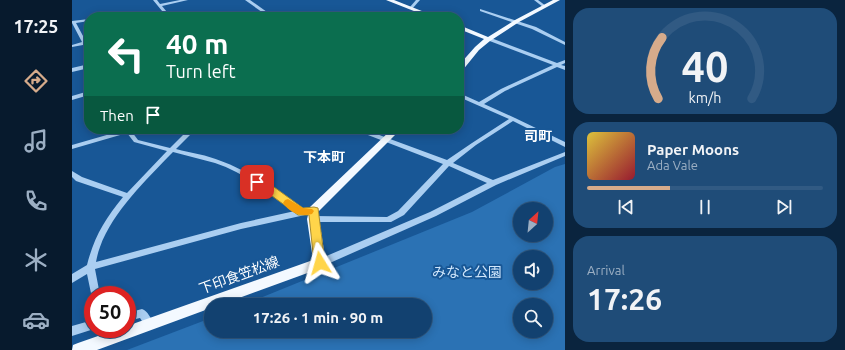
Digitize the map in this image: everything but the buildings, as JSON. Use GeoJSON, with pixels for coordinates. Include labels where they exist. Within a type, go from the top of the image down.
{"type":"FeatureCollection","features":[{"type":"Feature","properties":{"kind":"main road"},"geometry":{"type":"LineString","coordinates":[[389,0],[418,11]]}},
{"type":"Feature","properties":{"kind":"main road"},"geometry":{"type":"LineString","coordinates":[[464,63],[479,46],[489,39],[544,6],[557,0]]}},
{"type":"Feature","properties":{"kind":"main road"},"geometry":{"type":"LineString","coordinates":[[464,29],[489,39]]}},
{"type":"Feature","properties":{"kind":"main road"},"geometry":{"type":"LineString","coordinates":[[320,263],[314,215],[321,202],[392,134]]}},
{"type":"Feature","properties":{"kind":"main road","name":"下印食笠松線"},"geometry":{"type":"LineString","coordinates":[[78,350],[320,263]]}},
{"type":"Feature","properties":{"kind":"street"},"geometry":{"type":"LineString","coordinates":[[155,0],[165,12]]}},
{"type":"Feature","properties":{"kind":"street"},"geometry":{"type":"LineString","coordinates":[[159,5],[186,0]]}},
{"type":"Feature","properties":{"kind":"street"},"geometry":{"type":"LineString","coordinates":[[247,0],[265,12]]}},
{"type":"Feature","properties":{"kind":"street"},"geometry":{"type":"LineString","coordinates":[[411,8],[418,0]]}},
{"type":"Feature","properties":{"kind":"street"},"geometry":{"type":"LineString","coordinates":[[536,0],[544,6]]}},
{"type":"Feature","properties":{"kind":"street"},"geometry":{"type":"LineString","coordinates":[[481,10],[534,28],[565,44]]}},
{"type":"Feature","properties":{"kind":"street"},"geometry":{"type":"LineString","coordinates":[[84,21],[73,22],[84,41]]}},
{"type":"Feature","properties":{"kind":"street"},"geometry":{"type":"LineString","coordinates":[[489,39],[565,68]]}},
{"type":"Feature","properties":{"kind":"street"},"geometry":{"type":"LineString","coordinates":[[72,46],[84,43]]}},
{"type":"Feature","properties":{"kind":"street"},"geometry":{"type":"LineString","coordinates":[[480,104],[503,90],[558,65],[565,60]]}},
{"type":"Feature","properties":{"kind":"street"},"geometry":{"type":"LineString","coordinates":[[72,70],[84,67]]}},
{"type":"Feature","properties":{"kind":"street"},"geometry":{"type":"LineString","coordinates":[[72,98],[84,94]]}},
{"type":"Feature","properties":{"kind":"street"},"geometry":{"type":"LineString","coordinates":[[464,97],[513,119],[565,145]]}},
{"type":"Feature","properties":{"kind":"street"},"geometry":{"type":"LineString","coordinates":[[132,134],[136,141],[218,162],[244,174],[270,189],[301,212],[314,215],[388,220],[401,212],[448,163],[513,119]]}},
{"type":"Feature","properties":{"kind":"street"},"geometry":{"type":"LineString","coordinates":[[72,147],[116,134]]}},
{"type":"Feature","properties":{"kind":"street"},"geometry":{"type":"LineString","coordinates":[[93,286],[90,267],[93,252],[113,215],[128,196],[189,134]]}},
{"type":"Feature","properties":{"kind":"street"},"geometry":{"type":"LineString","coordinates":[[370,134],[448,163],[493,183]]}},
{"type":"Feature","properties":{"kind":"street"},"geometry":{"type":"LineString","coordinates":[[320,263],[433,214],[493,183],[565,154]]}},
{"type":"Feature","properties":{"kind":"street"},"geometry":{"type":"LineString","coordinates":[[72,173],[79,179],[128,196]]}},
{"type":"Feature","properties":{"kind":"street"},"geometry":{"type":"LineString","coordinates":[[72,279],[90,267],[240,226],[301,212]]}},
{"type":"Feature","properties":{"kind":"street"},"geometry":{"type":"LineString","coordinates":[[136,315],[142,313],[149,324]]}},
{"type":"Feature","properties":{"kind":"street"},"geometry":{"type":"LineString","coordinates":[[72,331],[84,328]]}},
{"type":"Feature","properties":{"kind":"green space","name":"みなと公園"},"geometry":{"type":"Polygon","coordinates":[[[565,164],[565,350],[127,350],[204,321],[204,338],[432,338],[432,298],[260,298],[472,212],[555,167],[565,164]]]}},
{"type":"Feature","properties":{"kind":"slow traffic"},"geometry":{"type":"LineString","coordinates":[[288,203],[301,212],[309,211]]}},
{"type":"Feature","properties":{"kind":"district","name":"司町"},"geometry":{"type":"Point","coordinates":[538,136]}},
{"type":"Feature","properties":{"kind":"district","name":"下本町"},"geometry":{"type":"Point","coordinates":[324,157]}},
{"type":"Feature","properties":{"kind":"route"},"geometry":{"type":"LineString","coordinates":[[257,182],[270,189],[301,212],[314,210],[313,219],[320,263]]}}]}
